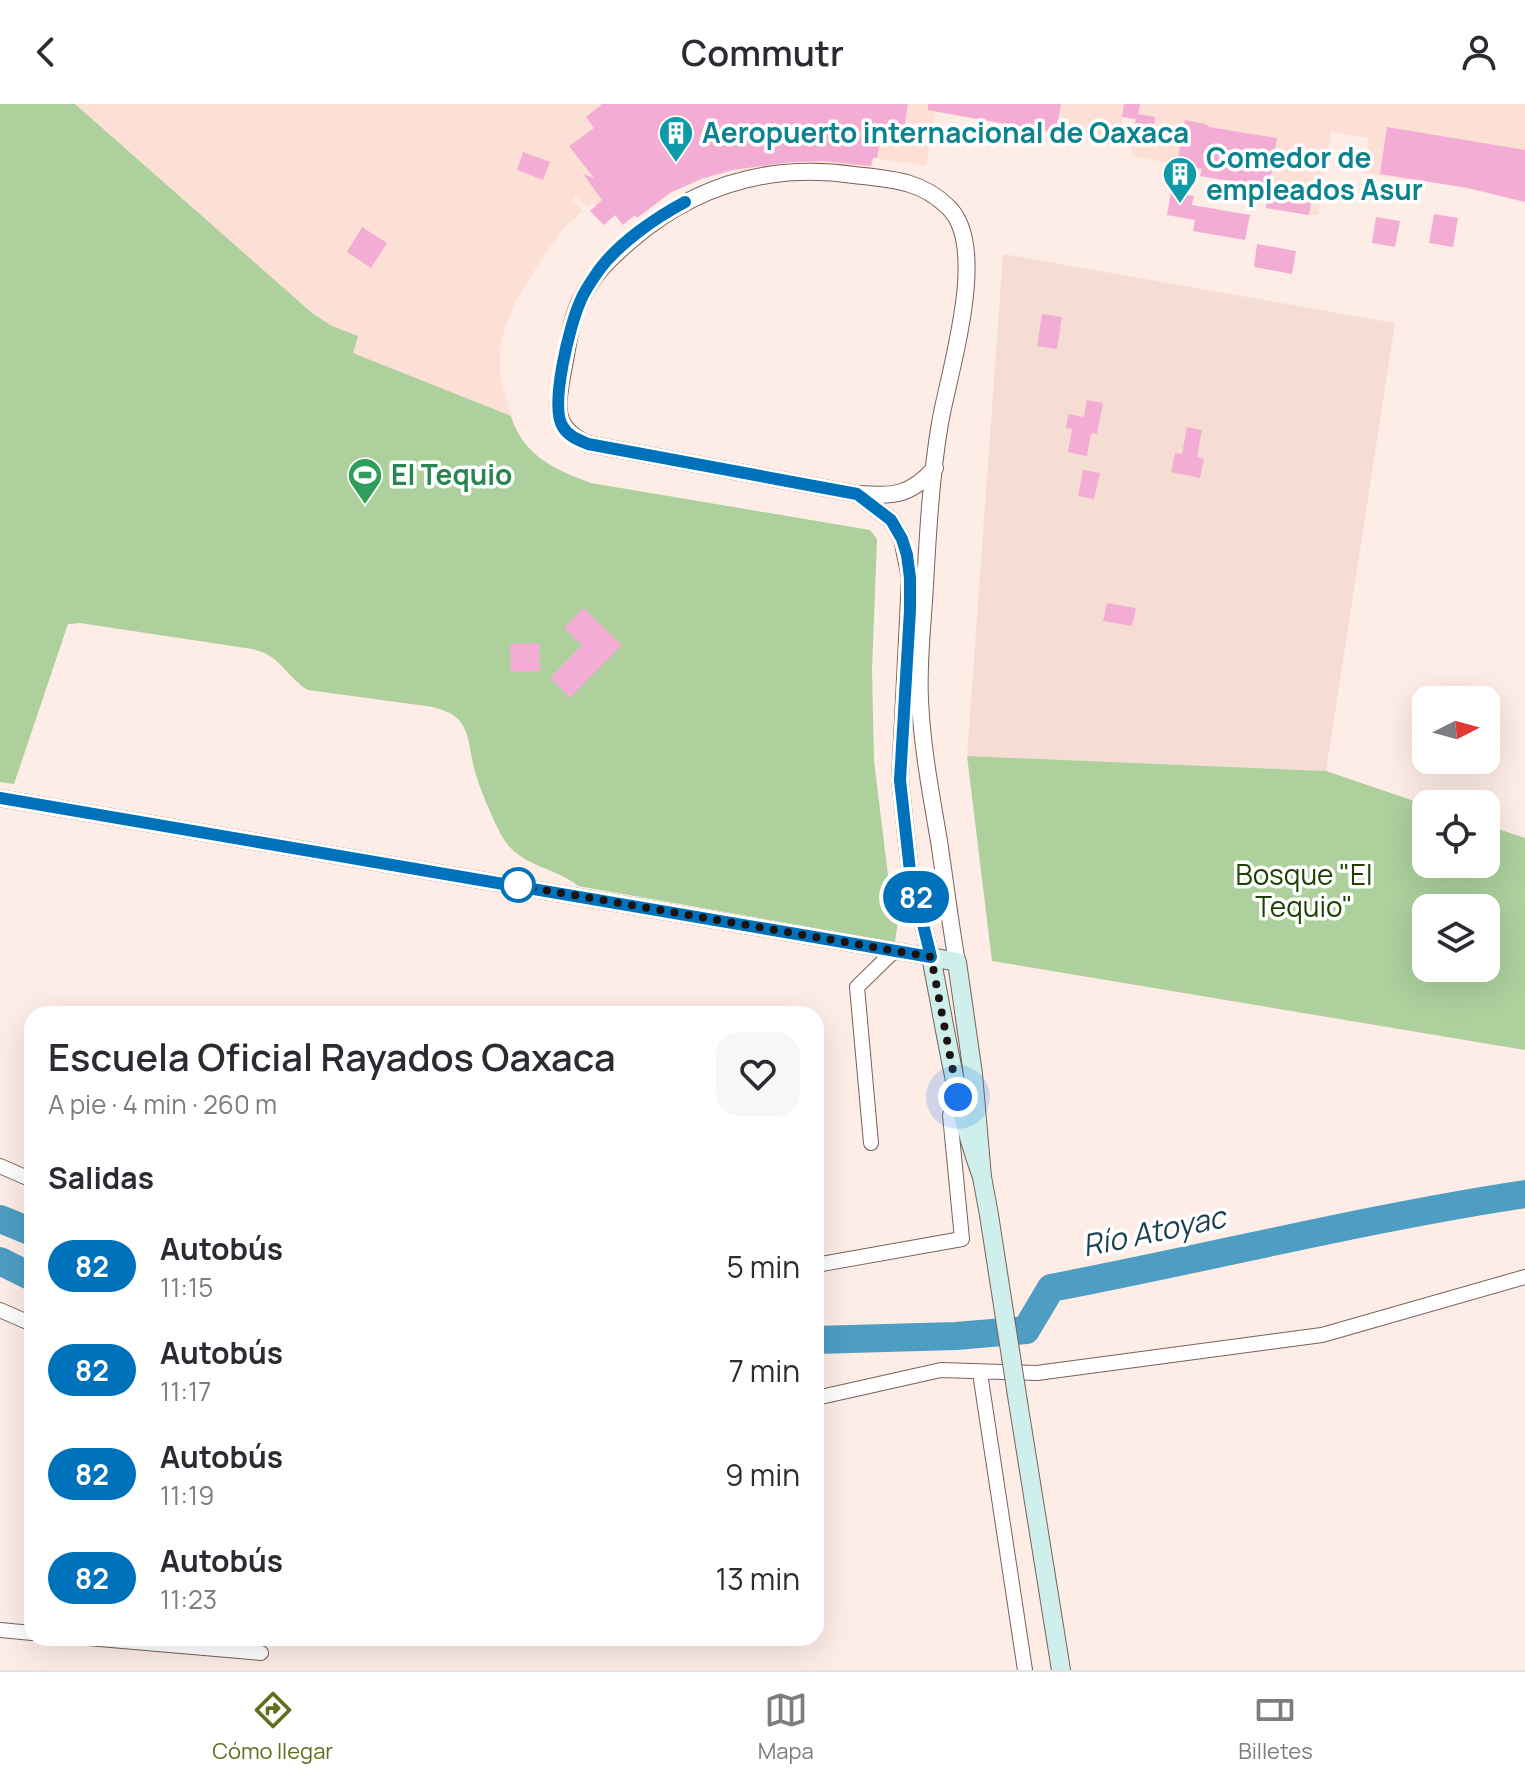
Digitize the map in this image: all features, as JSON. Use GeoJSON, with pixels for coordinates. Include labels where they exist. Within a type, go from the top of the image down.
{"type":"FeatureCollection","features":[{"type":"Feature","properties":{"kind":"main road"},"geometry":{"type":"LineString","coordinates":[[982,1177],[958,1097],[931,957],[957,962],[973,1074],[982,1177],[1061,1670]]}},
{"type":"Feature","properties":{"kind":"street"},"geometry":{"type":"LineString","coordinates":[[935,468],[916,486],[894,496],[857,494],[588,444],[573,437],[562,426],[560,386],[570,333],[580,301],[601,267],[646,225],[712,190],[767,174],[836,172],[909,182],[949,207],[965,232],[967,283],[940,424],[935,468],[927,537],[920,697],[928,776],[957,962]]}},
{"type":"Feature","properties":{"kind":"street"},"geometry":{"type":"LineString","coordinates":[[0,798],[931,957],[910,871],[900,780],[910,610],[907,555],[891,520],[857,494]]}},
{"type":"Feature","properties":{"kind":"street"},"geometry":{"type":"LineString","coordinates":[[871,1143],[857,987],[895,950]]}},
{"type":"Feature","properties":{"kind":"street"},"geometry":{"type":"LineString","coordinates":[[824,1264],[962,1239],[950,1115],[958,1097]]}},
{"type":"Feature","properties":{"kind":"street"},"geometry":{"type":"LineString","coordinates":[[0,1166],[24,1176]]}},
{"type":"Feature","properties":{"kind":"street"},"geometry":{"type":"LineString","coordinates":[[824,1396],[941,1370],[1037,1373],[1322,1335],[1525,1277]]}},
{"type":"Feature","properties":{"kind":"street"},"geometry":{"type":"LineString","coordinates":[[0,1310],[24,1320]]}},
{"type":"Feature","properties":{"kind":"street"},"geometry":{"type":"LineString","coordinates":[[980,1373],[1025,1670]]}},
{"type":"Feature","properties":{"kind":"street"},"geometry":{"type":"LineString","coordinates":[[0,1630],[24,1632]]}},
{"type":"Feature","properties":{"kind":"street"},"geometry":{"type":"LineString","coordinates":[[180,1646],[261,1653]]}},
{"type":"Feature","properties":{"kind":"shaded area"},"geometry":{"type":"Polygon","coordinates":[[[75,104],[1525,104],[1525,202],[1452,185],[1363,173],[1369,138],[1331,132],[1318,215],[1309,215],[1266,208],[1268,187],[1200,176],[1200,169],[1131,156],[1133,119],[1123,118],[1119,146],[936,112],[926,166],[873,158],[870,170],[802,162],[732,171],[701,179],[670,193],[623,225],[615,215],[609,221],[592,203],[587,207],[576,196],[573,200],[583,211],[561,231],[541,260],[515,303],[504,330],[500,375],[511,416],[353,353],[358,336],[332,326],[312,313],[75,104]]]}},
{"type":"Feature","properties":{"kind":"shaded area"},"geometry":{"type":"Polygon","coordinates":[[[1003,254],[1395,323],[1326,771],[967,756],[1003,254]]]}},
{"type":"Feature","properties":{"kind":"green space","name":"El Tequio"},"geometry":{"type":"Polygon","coordinates":[[[0,104],[75,104],[312,313],[332,326],[358,336],[353,353],[511,416],[516,430],[532,451],[565,473],[591,483],[870,530],[877,539],[872,670],[874,761],[888,875],[898,922],[895,942],[578,886],[525,859],[506,843],[479,784],[466,732],[454,716],[433,707],[308,690],[270,656],[252,649],[80,623],[68,624],[14,784],[0,782],[0,104]]]}},
{"type":"Feature","properties":{"kind":"green space","name":"Bosque \"El Tequio\""},"geometry":{"type":"Polygon","coordinates":[[[967,756],[1326,771],[1412,800],[1412,878],[1500,878],[1500,830],[1525,838],[1525,1050],[992,961],[967,756]]]}},
{"type":"Feature","properties":{"kind":"building","name":"Aeropuerto internacional de Oaxaca"},"geometry":{"type":"Polygon","coordinates":[[[602,104],[908,104],[904,130],[882,127],[877,158],[873,158],[871,166],[824,161],[732,170],[670,193],[623,225],[615,215],[604,225],[590,211],[602,200],[583,174],[594,178],[569,146],[594,128],[586,117],[602,104]]]}},
{"type":"Feature","properties":{"kind":"building"},"geometry":{"type":"Polygon","coordinates":[[[928,104],[1061,104],[1056,133],[928,110],[928,104]]]}},
{"type":"Feature","properties":{"kind":"building"},"geometry":{"type":"Polygon","coordinates":[[[1124,104],[1140,104],[1138,114],[1155,117],[1152,139],[1133,135],[1136,119],[1122,117],[1124,104]]]}},
{"type":"Feature","properties":{"kind":"building"},"geometry":{"type":"Polygon","coordinates":[[[1185,120],[1277,138],[1270,181],[1291,185],[1290,190],[1302,191],[1300,201],[1311,203],[1309,215],[1266,208],[1269,184],[1268,188],[1200,176],[1202,169],[1177,164],[1185,120]]]}},
{"type":"Feature","properties":{"kind":"building"},"geometry":{"type":"Polygon","coordinates":[[[1387,127],[1525,150],[1525,202],[1468,188],[1380,174],[1387,127]]]}},
{"type":"Feature","properties":{"kind":"building"},"geometry":{"type":"Polygon","coordinates":[[[523,152],[550,162],[543,180],[517,170],[523,152]]]}},
{"type":"Feature","properties":{"kind":"building"},"geometry":{"type":"Polygon","coordinates":[[[1171,192],[1194,196],[1192,205],[1250,215],[1245,240],[1193,231],[1195,220],[1167,215],[1171,192]]]}},
{"type":"Feature","properties":{"kind":"building"},"geometry":{"type":"Polygon","coordinates":[[[1434,214],[1458,218],[1453,247],[1429,243],[1434,214]]]}},
{"type":"Feature","properties":{"kind":"building"},"geometry":{"type":"Polygon","coordinates":[[[1376,217],[1400,221],[1395,247],[1372,243],[1376,217]]]}},
{"type":"Feature","properties":{"kind":"building"},"geometry":{"type":"Polygon","coordinates":[[[362,227],[387,243],[371,268],[347,252],[362,227]]]}},
{"type":"Feature","properties":{"kind":"building"},"geometry":{"type":"Polygon","coordinates":[[[1257,244],[1296,251],[1292,274],[1254,267],[1257,244]]]}},
{"type":"Feature","properties":{"kind":"building"},"geometry":{"type":"Polygon","coordinates":[[[1042,314],[1062,317],[1057,349],[1037,346],[1042,314]]]}},
{"type":"Feature","properties":{"kind":"building"},"geometry":{"type":"Polygon","coordinates":[[[1087,400],[1103,403],[1097,434],[1091,433],[1087,456],[1068,452],[1072,429],[1066,428],[1068,414],[1084,417],[1087,400]]]}},
{"type":"Feature","properties":{"kind":"building"},"geometry":{"type":"Polygon","coordinates":[[[1187,427],[1202,430],[1197,457],[1204,459],[1200,478],[1171,472],[1175,453],[1182,454],[1187,427]]]}},
{"type":"Feature","properties":{"kind":"building"},"geometry":{"type":"Polygon","coordinates":[[[1083,470],[1100,473],[1094,499],[1078,496],[1083,470]]]}},
{"type":"Feature","properties":{"kind":"building"},"geometry":{"type":"Polygon","coordinates":[[[1107,603],[1136,608],[1132,626],[1103,621],[1107,603]]]}},
{"type":"Feature","properties":{"kind":"building"},"geometry":{"type":"Polygon","coordinates":[[[583,608],[622,645],[570,698],[550,678],[582,645],[564,628],[583,608]]]}},
{"type":"Feature","properties":{"kind":"building"},"geometry":{"type":"Polygon","coordinates":[[[539,643],[540,671],[511,672],[510,644],[539,643]]]}},
{"type":"Feature","properties":{"kind":"waterway","name":"Río Atoyac"},"geometry":{"type":"LineString","coordinates":[[824,1340],[956,1336],[1026,1330],[1051,1288],[1406,1215],[1525,1194]]}},
{"type":"Feature","properties":{"kind":"waterway"},"geometry":{"type":"LineString","coordinates":[[0,1219],[24,1229]]}},
{"type":"Feature","properties":{"kind":"waterway","name":"Río Atoyac"},"geometry":{"type":"LineString","coordinates":[[0,1261],[24,1273]]}},
{"type":"Feature","properties":{"kind":"bus line","name":"82"},"geometry":{"type":"LineString","coordinates":[[0,798],[931,957],[910,871],[900,780],[910,578],[902,539],[891,520],[857,494],[588,444],[573,437],[562,426],[560,386],[570,333],[580,301],[601,267],[612,256],[646,225],[685,202]]}},
{"type":"Feature","properties":{"kind":"place","name":"Aeropuerto internacional de Oaxaca"},"geometry":{"type":"Point","coordinates":[676,164]}},
{"type":"Feature","properties":{"kind":"place","name":"Comedor de empleados Asur"},"geometry":{"type":"Point","coordinates":[1180,205]}},
{"type":"Feature","properties":{"kind":"place","name":"El Tequio"},"geometry":{"type":"Point","coordinates":[365,506]}},
{"type":"Feature","properties":{"kind":"route"},"geometry":{"type":"LineString","coordinates":[[518,885],[504,883],[931,957],[958,1097]]}}]}
